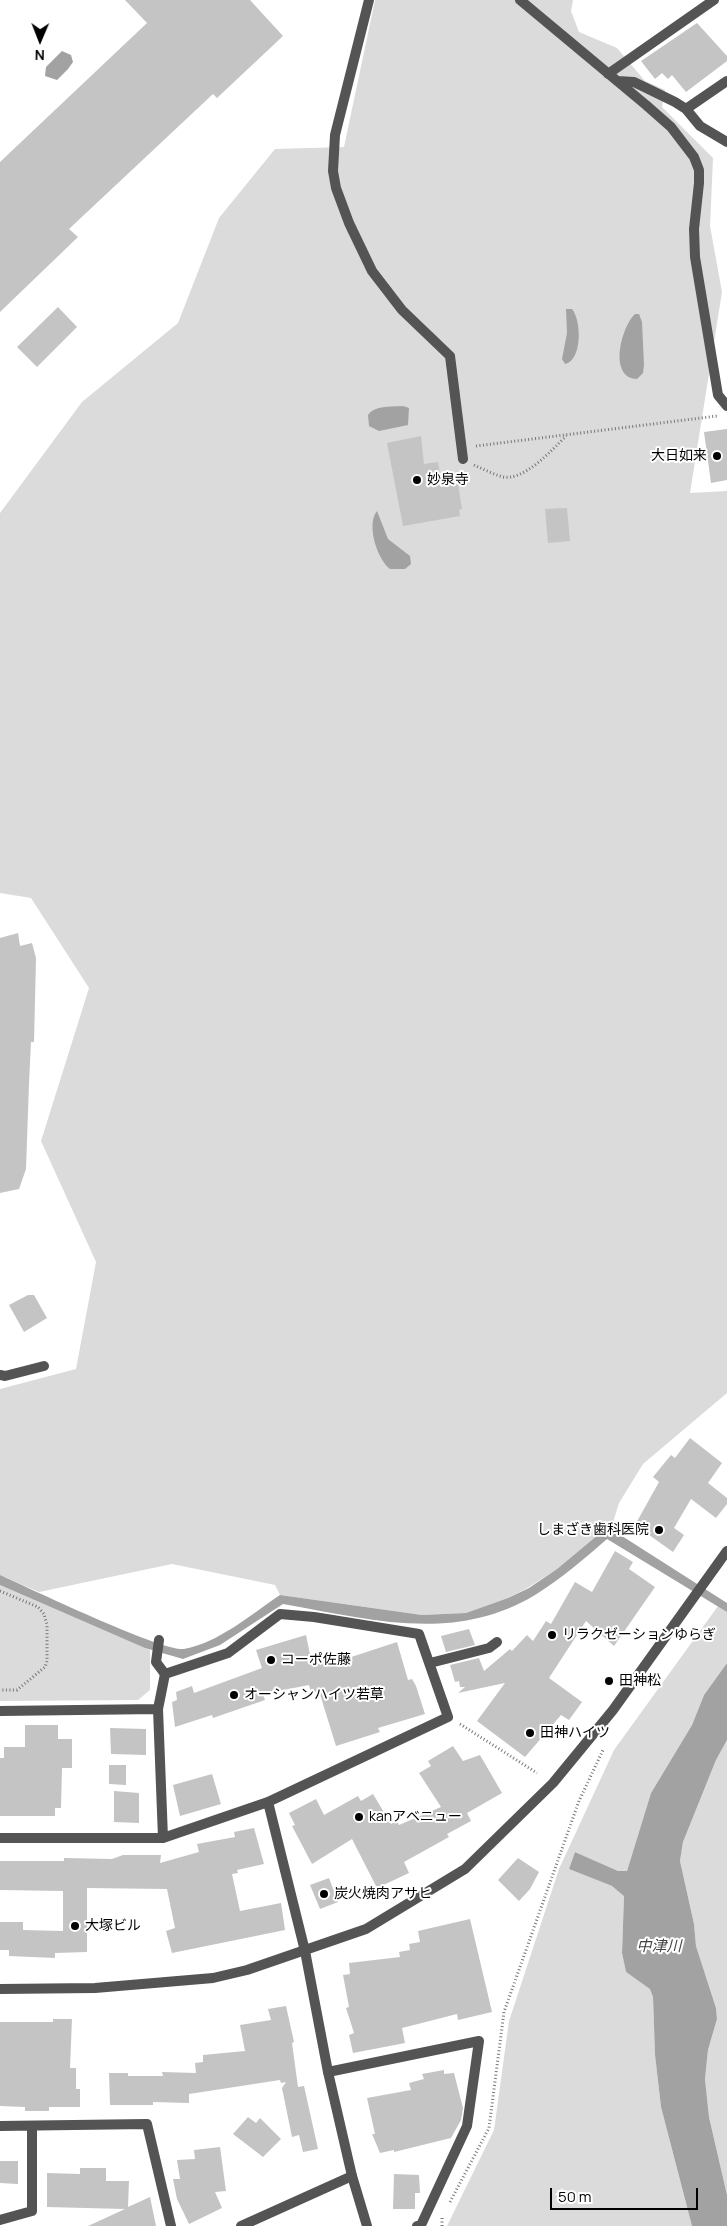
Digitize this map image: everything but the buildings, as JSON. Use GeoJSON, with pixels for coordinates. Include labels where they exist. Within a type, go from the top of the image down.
{"type":"FeatureCollection","features":[{"type":"Feature","properties":{"kind":"street"},"geometry":{"type":"LineString","coordinates":[[369,0],[335,135],[333,172],[336,188],[348,223],[372,271],[402,310],[450,356],[463,459]]}},
{"type":"Feature","properties":{"kind":"street"},"geometry":{"type":"LineString","coordinates":[[520,0],[671,127],[685,144],[699,170],[694,229],[695,257],[718,396],[724,410]]}},
{"type":"Feature","properties":{"kind":"street"},"geometry":{"type":"LineString","coordinates":[[608,74],[714,0]]}},
{"type":"Feature","properties":{"kind":"street"},"geometry":{"type":"LineString","coordinates":[[617,81],[634,82],[656,91],[686,109],[700,126],[727,142]]}},
{"type":"Feature","properties":{"kind":"street"},"geometry":{"type":"LineString","coordinates":[[686,109],[727,81]]}},
{"type":"Feature","properties":{"kind":"street"},"geometry":{"type":"LineString","coordinates":[[0,1375],[5,1376],[44,1366]]}},
{"type":"Feature","properties":{"kind":"street"},"geometry":{"type":"LineString","coordinates":[[0,1989],[95,1988],[213,1978],[305,1951],[366,1929],[464,1869],[553,1784],[613,1710],[727,1551]]}},
{"type":"Feature","properties":{"kind":"street"},"geometry":{"type":"LineString","coordinates":[[0,1838],[163,1838],[268,1802],[448,1716],[419,1634],[314,1617],[280,1614],[228,1653],[165,1674]]}},
{"type":"Feature","properties":{"kind":"street"},"geometry":{"type":"LineString","coordinates":[[158,1640],[155,1654],[156,1662],[165,1674],[158,1709],[163,1838]]}},
{"type":"Feature","properties":{"kind":"street"},"geometry":{"type":"LineString","coordinates":[[430,1663],[489,1648],[497,1642]]}},
{"type":"Feature","properties":{"kind":"street"},"geometry":{"type":"LineString","coordinates":[[0,1711],[158,1709]]}},
{"type":"Feature","properties":{"kind":"street"},"geometry":{"type":"LineString","coordinates":[[268,1802],[305,1951],[328,2072],[352,2176],[367,2226]]}},
{"type":"Feature","properties":{"kind":"street"},"geometry":{"type":"LineString","coordinates":[[328,2072],[479,2041],[467,2126],[421,2225],[416,2226]]}},
{"type":"Feature","properties":{"kind":"street"},"geometry":{"type":"LineString","coordinates":[[0,2126],[147,2124],[171,2226]]}},
{"type":"Feature","properties":{"kind":"street"},"geometry":{"type":"LineString","coordinates":[[0,2220],[32,2212],[32,2126]]}},
{"type":"Feature","properties":{"kind":"street"},"geometry":{"type":"LineString","coordinates":[[241,2226],[352,2176]]}},
{"type":"Feature","properties":{"kind":"path"},"geometry":{"type":"LineString","coordinates":[[461,447],[714,418],[724,410]]}},
{"type":"Feature","properties":{"kind":"path"},"geometry":{"type":"LineString","coordinates":[[463,459],[504,477],[518,476],[544,457],[566,436]]}},
{"type":"Feature","properties":{"kind":"path"},"geometry":{"type":"LineString","coordinates":[[0,1591],[38,1607],[44,1614],[47,1625],[47,1661],[45,1667],[16,1690],[0,1690]]}},
{"type":"Feature","properties":{"kind":"path"},"geometry":{"type":"LineString","coordinates":[[448,1716],[537,1773]]}},
{"type":"Feature","properties":{"kind":"path"},"geometry":{"type":"LineString","coordinates":[[442,2226],[442,2218],[489,2128],[504,2012],[579,1801],[603,1750]]}},
{"type":"Feature","properties":{"kind":"shaded area"},"geometry":{"type":"Polygon","coordinates":[[[375,0],[573,0],[571,11],[579,32],[617,48],[645,81],[665,90],[662,107],[713,158],[710,226],[722,292],[690,493],[727,491],[727,1393],[643,1464],[619,1503],[611,1529],[605,1529],[557,1569],[529,1587],[508,1598],[466,1613],[422,1615],[280,1595],[275,1585],[172,1564],[39,1592],[0,1575],[0,1389],[76,1369],[96,1262],[41,1141],[89,988],[31,898],[0,893],[0,513],[82,402],[178,323],[219,218],[275,149],[344,147],[375,0]]]}},
{"type":"Feature","properties":{"kind":"shaded area"},"geometry":{"type":"Polygon","coordinates":[[[0,1585],[150,1650],[150,1690],[138,1700],[0,1701],[0,1585]]]}},
{"type":"Feature","properties":{"kind":"shaded area"},"geometry":{"type":"Polygon","coordinates":[[[718,1606],[727,1612],[727,1663],[704,1695],[692,1725],[651,1793],[627,1871],[618,1871],[575,1852],[569,1869],[612,1886],[624,1895],[622,1953],[626,1972],[651,1989],[653,1997],[655,2055],[661,2107],[692,2226],[447,2226],[494,2130],[509,2021],[559,1869],[614,1750],[718,1606]]]}},
{"type":"Feature","properties":{"kind":"shaded area"},"geometry":{"type":"Polygon","coordinates":[[[727,1740],[727,2195],[709,2117],[705,2079],[708,2050],[717,2019],[716,2008],[696,1946],[694,1924],[680,1861],[683,1842],[716,1760],[727,1740]]]}},
{"type":"Feature","properties":{"kind":"water"},"geometry":{"type":"Polygon","coordinates":[[[62,51],[71,55],[73,62],[57,80],[45,76],[46,67],[62,51]]]}},
{"type":"Feature","properties":{"kind":"water"},"geometry":{"type":"Polygon","coordinates":[[[566,309],[572,309],[578,322],[579,340],[575,356],[565,364],[562,359],[567,333],[566,309]]]}},
{"type":"Feature","properties":{"kind":"water"},"geometry":{"type":"Polygon","coordinates":[[[635,314],[639,314],[642,322],[644,365],[643,373],[637,379],[628,376],[622,370],[620,361],[620,351],[625,330],[635,314]]]}},
{"type":"Feature","properties":{"kind":"water"},"geometry":{"type":"Polygon","coordinates":[[[403,406],[409,408],[408,425],[379,431],[369,426],[368,415],[371,412],[384,407],[403,406]]]}},
{"type":"Feature","properties":{"kind":"water"},"geometry":{"type":"Polygon","coordinates":[[[377,511],[388,539],[410,556],[411,564],[405,569],[390,569],[377,550],[374,541],[373,524],[377,511]]]}},
{"type":"Feature","properties":{"kind":"water"},"geometry":{"type":"Polygon","coordinates":[[[605,1529],[611,1529],[727,1603],[727,1612],[607,1539],[563,1576],[535,1595],[504,1610],[473,1619],[411,1624],[379,1621],[283,1604],[220,1645],[183,1659],[145,1648],[0,1585],[0,1575],[150,1641],[184,1649],[222,1634],[280,1595],[422,1615],[466,1613],[508,1598],[529,1588],[557,1569],[605,1529]]]}},
{"type":"Feature","properties":{"kind":"water","name":"中津川"},"geometry":{"type":"Polygon","coordinates":[[[727,1663],[727,1740],[716,1760],[683,1842],[680,1861],[694,1924],[696,1946],[716,2008],[717,2019],[708,2050],[705,2079],[709,2117],[727,2195],[727,2226],[692,2226],[661,2107],[655,2055],[653,1997],[650,1989],[626,1972],[622,1953],[624,1896],[612,1886],[569,1869],[575,1852],[618,1871],[627,1871],[651,1793],[692,1725],[704,1695],[727,1663]]]}},
{"type":"Feature","properties":{"kind":"place","name":"大日如来"},"geometry":{"type":"Point","coordinates":[717,456]}},
{"type":"Feature","properties":{"kind":"place","name":"妙泉寺"},"geometry":{"type":"Point","coordinates":[417,480]}},
{"type":"Feature","properties":{"kind":"place","name":"しまざき歯科医院"},"geometry":{"type":"Point","coordinates":[659,1530]}},
{"type":"Feature","properties":{"kind":"place","name":"リラクゼーションゆらぎ"},"geometry":{"type":"Point","coordinates":[552,1635]}},
{"type":"Feature","properties":{"kind":"place","name":"コーポ佐藤"},"geometry":{"type":"Point","coordinates":[271,1660]}},
{"type":"Feature","properties":{"kind":"place","name":"田神松"},"geometry":{"type":"Point","coordinates":[609,1681]}},
{"type":"Feature","properties":{"kind":"place","name":"オーシャンハイツ若草"},"geometry":{"type":"Point","coordinates":[234,1695]}},
{"type":"Feature","properties":{"kind":"place","name":"田神ハイツ"},"geometry":{"type":"Point","coordinates":[530,1733]}},
{"type":"Feature","properties":{"kind":"place","name":"kanアベニュー"},"geometry":{"type":"Point","coordinates":[359,1817]}},
{"type":"Feature","properties":{"kind":"place","name":"炭火焼肉アサヒ"},"geometry":{"type":"Point","coordinates":[324,1894]}},
{"type":"Feature","properties":{"kind":"place","name":"大塚ビル"},"geometry":{"type":"Point","coordinates":[75,1926]}}]}
